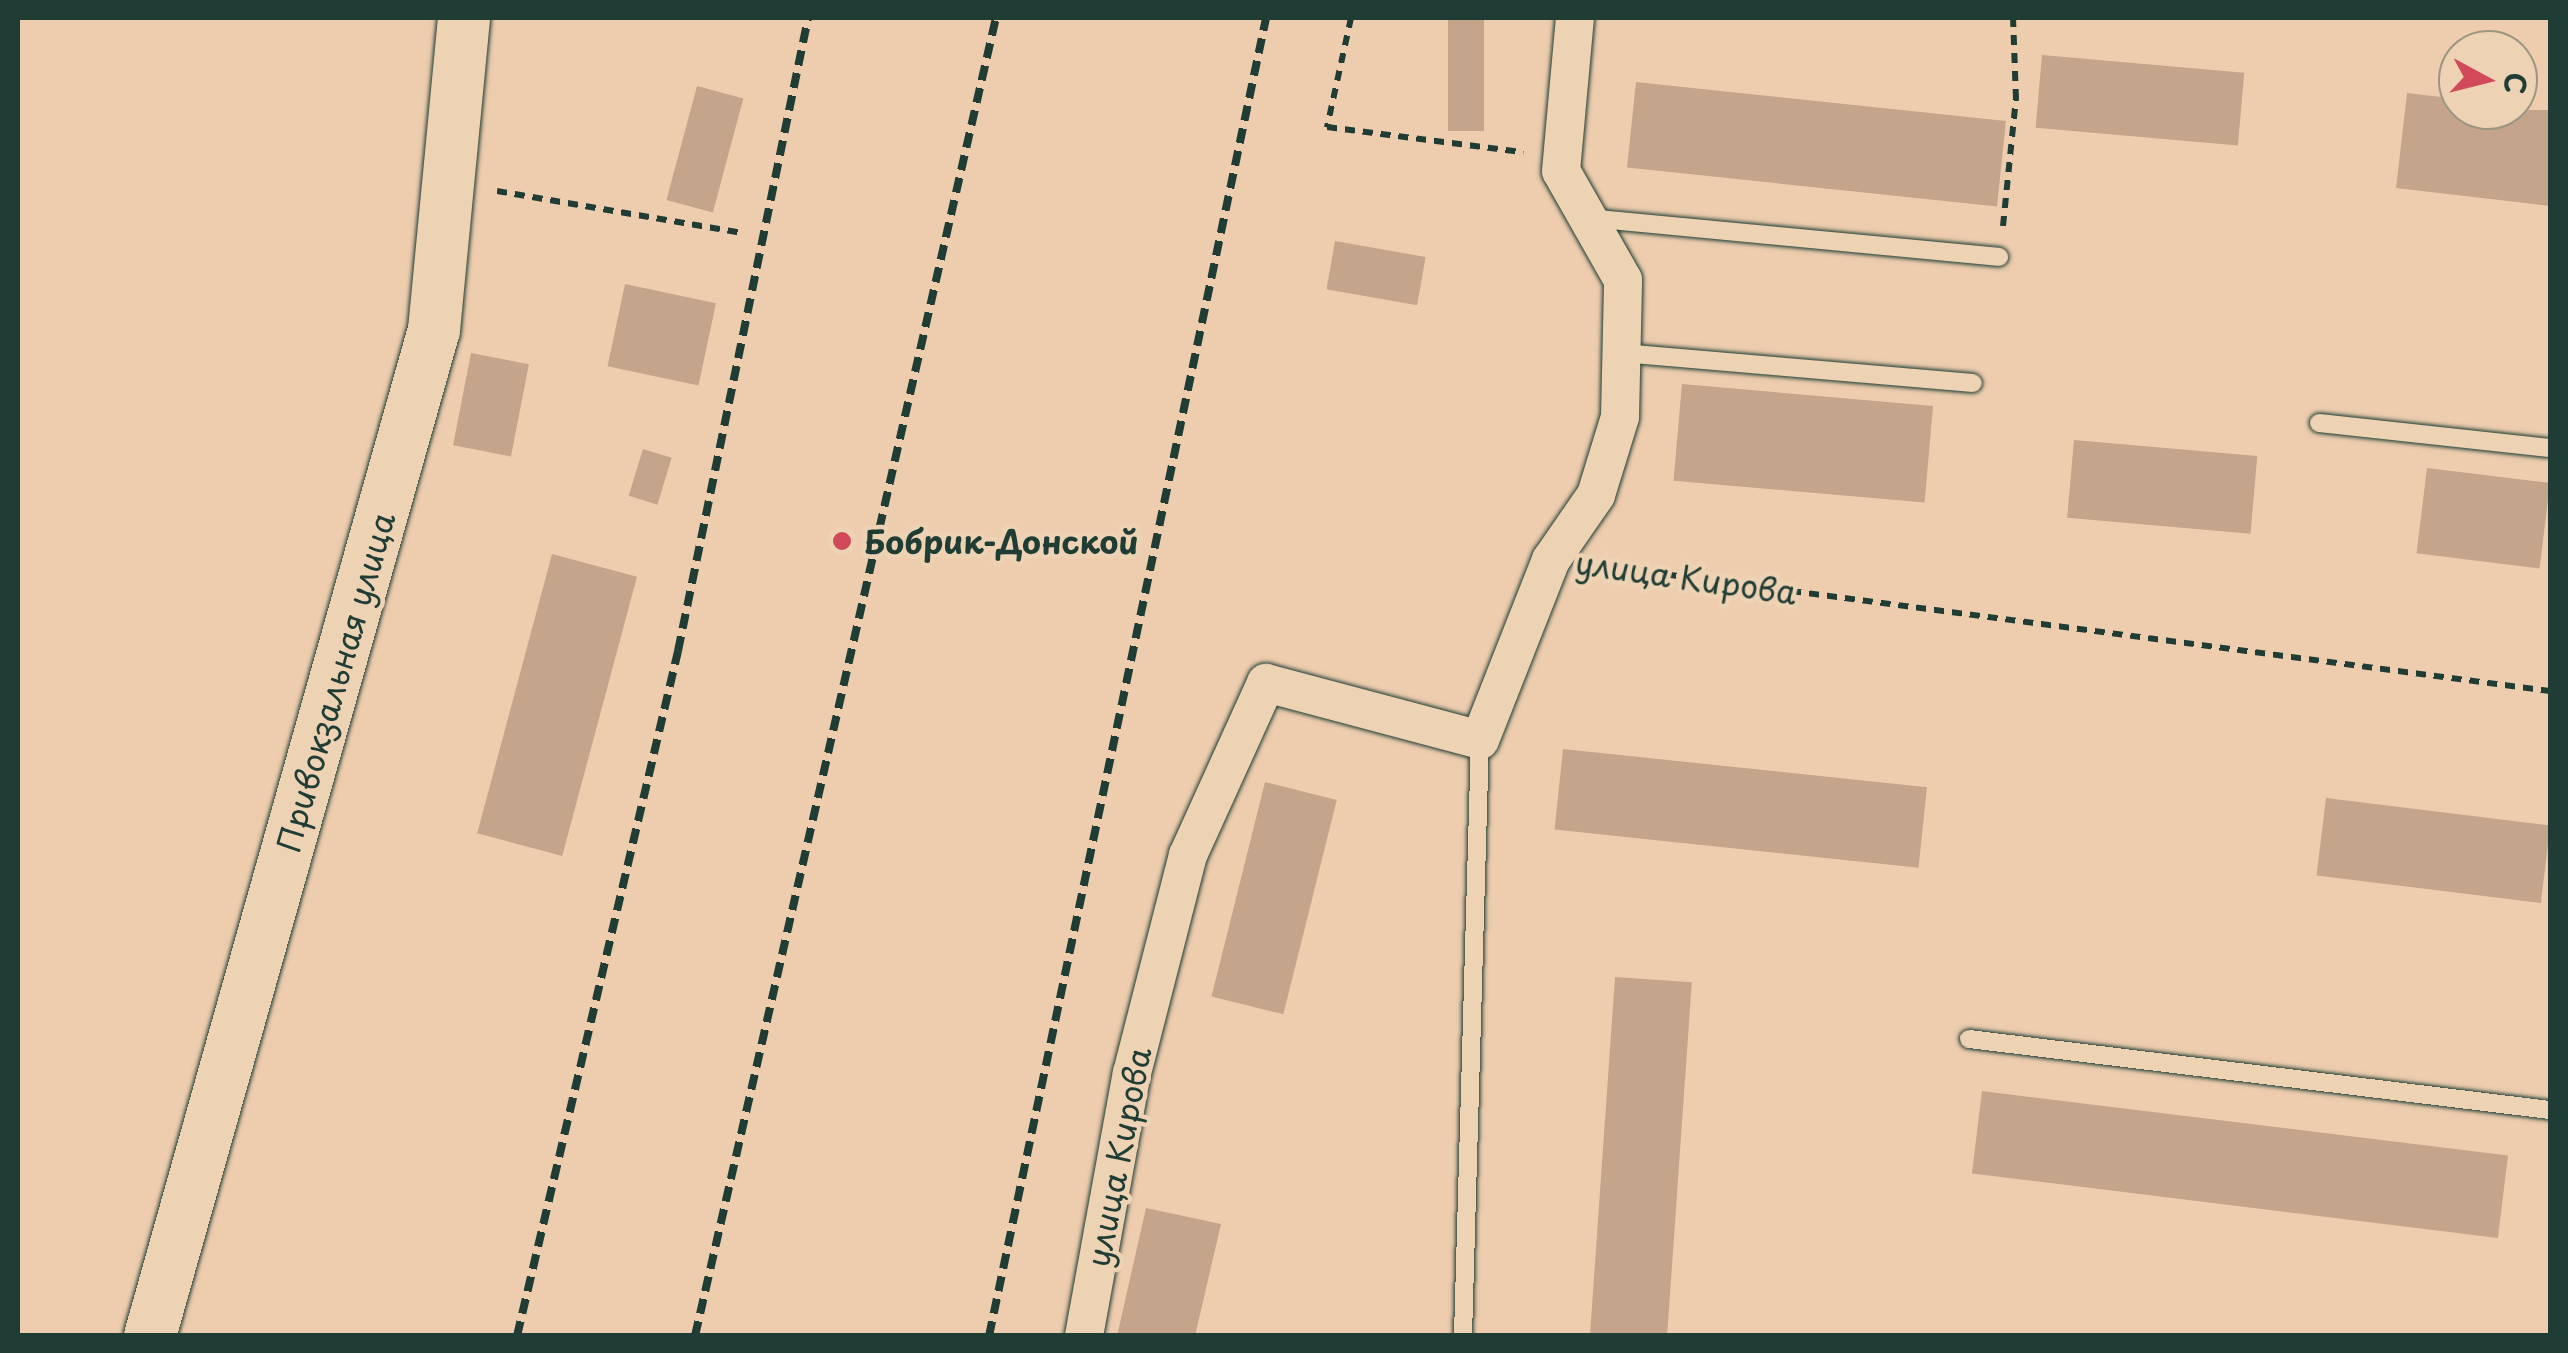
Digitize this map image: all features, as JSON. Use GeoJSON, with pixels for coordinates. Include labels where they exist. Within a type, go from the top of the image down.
{"type":"FeatureCollection","features":[{"type":"Feature","properties":{"kind":"street","name":"Привокзальная улица"},"geometry":{"type":"LineString","coordinates":[[150,1336],[434,330],[464,18]]}},
{"type":"Feature","properties":{"kind":"street"},"geometry":{"type":"LineString","coordinates":[[1551,560],[1596,494],[1620,417],[1624,280],[1588,218],[1561,158],[1575,18]]}},
{"type":"Feature","properties":{"kind":"street","name":"улица Кирова"},"geometry":{"type":"LineString","coordinates":[[1084,1336],[1132,1073],[1188,855],[1266,683],[1480,740],[1551,560]]}},
{"type":"Feature","properties":{"kind":"lane"},"geometry":{"type":"LineString","coordinates":[[1588,218],[1999,257]]}},
{"type":"Feature","properties":{"kind":"lane"},"geometry":{"type":"LineString","coordinates":[[1622,353],[1973,384]]}},
{"type":"Feature","properties":{"kind":"lane"},"geometry":{"type":"LineString","coordinates":[[2319,423],[2550,448]]}},
{"type":"Feature","properties":{"kind":"lane"},"geometry":{"type":"LineString","coordinates":[[1463,1336],[1480,740]]}},
{"type":"Feature","properties":{"kind":"lane"},"geometry":{"type":"LineString","coordinates":[[1969,1039],[2550,1110]]}},
{"type":"Feature","properties":{"kind":"path"},"geometry":{"type":"LineString","coordinates":[[1351,18],[1328,127],[1561,158]]}},
{"type":"Feature","properties":{"kind":"path"},"geometry":{"type":"LineString","coordinates":[[1999,257],[2016,99],[2013,18]]}},
{"type":"Feature","properties":{"kind":"path"},"geometry":{"type":"LineString","coordinates":[[448,182],[742,233]]}},
{"type":"Feature","properties":{"kind":"path","name":"улица Кирова"},"geometry":{"type":"LineString","coordinates":[[1551,560],[2550,692]]}},
{"type":"Feature","properties":{"kind":"building"},"geometry":{"type":"Polygon","coordinates":[[[1448,18],[1484,18],[1484,131],[1448,131],[1448,18]]]}},
{"type":"Feature","properties":{"kind":"building"},"geometry":{"type":"Polygon","coordinates":[[[2042,55],[2244,73],[2238,145],[2036,128],[2042,55]]]}},
{"type":"Feature","properties":{"kind":"building"},"geometry":{"type":"Polygon","coordinates":[[[1636,82],[2006,121],[1997,206],[1627,168],[1636,82]]]}},
{"type":"Feature","properties":{"kind":"building"},"geometry":{"type":"Polygon","coordinates":[[[697,86],[743,98],[713,212],[666,200],[697,86]]]}},
{"type":"Feature","properties":{"kind":"building"},"geometry":{"type":"Polygon","coordinates":[[[2407,93],[2438,97],[2438,130],[2538,130],[2538,110],[2550,110],[2550,206],[2396,188],[2407,93]]]}},
{"type":"Feature","properties":{"kind":"building"},"geometry":{"type":"Polygon","coordinates":[[[1335,241],[1426,257],[1417,305],[1326,289],[1335,241]]]}},
{"type":"Feature","properties":{"kind":"building"},"geometry":{"type":"Polygon","coordinates":[[[625,284],[716,303],[699,386],[608,366],[625,284]]]}},
{"type":"Feature","properties":{"kind":"building"},"geometry":{"type":"Polygon","coordinates":[[[471,353],[529,364],[511,457],[453,445],[471,353]]]}},
{"type":"Feature","properties":{"kind":"building"},"geometry":{"type":"Polygon","coordinates":[[[1682,384],[1933,406],[1925,503],[1674,481],[1682,384]]]}},
{"type":"Feature","properties":{"kind":"building"},"geometry":{"type":"Polygon","coordinates":[[[2074,440],[2257,456],[2251,534],[2067,518],[2074,440]]]}},
{"type":"Feature","properties":{"kind":"building"},"geometry":{"type":"Polygon","coordinates":[[[643,449],[672,458],[657,505],[629,496],[643,449]]]}},
{"type":"Feature","properties":{"kind":"building"},"geometry":{"type":"Polygon","coordinates":[[[2427,468],[2550,483],[2540,568],[2417,553],[2427,468]]]}},
{"type":"Feature","properties":{"kind":"building"},"geometry":{"type":"Polygon","coordinates":[[[552,554],[637,577],[562,856],[477,833],[552,554]]]}},
{"type":"Feature","properties":{"kind":"building"},"geometry":{"type":"Polygon","coordinates":[[[1563,749],[1927,787],[1919,868],[1555,830],[1563,749]]]}},
{"type":"Feature","properties":{"kind":"building"},"geometry":{"type":"Polygon","coordinates":[[[1265,782],[1337,800],[1283,1014],[1212,996],[1265,782]]]}},
{"type":"Feature","properties":{"kind":"building"},"geometry":{"type":"Polygon","coordinates":[[[2326,798],[2550,826],[2541,903],[2316,875],[2326,798]]]}},
{"type":"Feature","properties":{"kind":"building"},"geometry":{"type":"Polygon","coordinates":[[[1615,977],[1692,982],[1667,1336],[1590,1336],[1615,977]]]}},
{"type":"Feature","properties":{"kind":"building"},"geometry":{"type":"Polygon","coordinates":[[[1982,1091],[2508,1156],[2498,1238],[1972,1173],[1982,1091]]]}},
{"type":"Feature","properties":{"kind":"building"},"geometry":{"type":"Polygon","coordinates":[[[1146,1208],[1221,1224],[1195,1336],[1117,1336],[1146,1208]]]}},
{"type":"Feature","properties":{"kind":"railway"},"geometry":{"type":"LineString","coordinates":[[517,1336],[678,651],[808,18]]}},
{"type":"Feature","properties":{"kind":"railway"},"geometry":{"type":"LineString","coordinates":[[695,1336],[996,18]]}},
{"type":"Feature","properties":{"kind":"railway"},"geometry":{"type":"LineString","coordinates":[[989,1336],[1266,18]]}},
{"type":"Feature","properties":{"kind":"place","name":"Бобрик-Донской"},"geometry":{"type":"Point","coordinates":[842,541]}}]}
